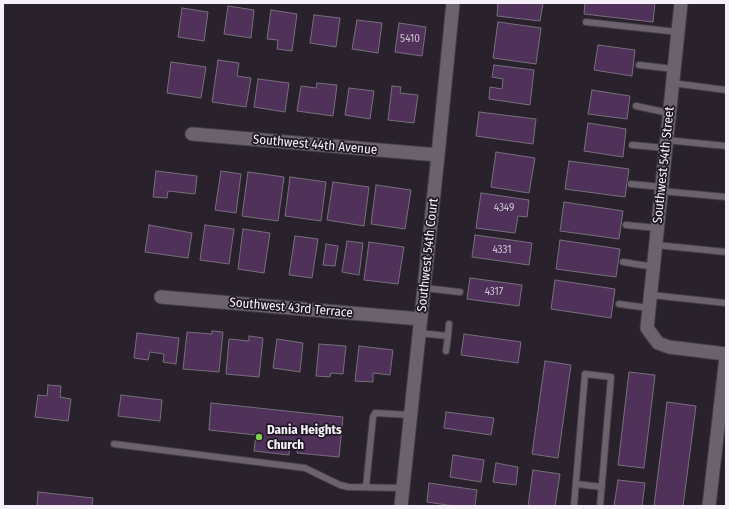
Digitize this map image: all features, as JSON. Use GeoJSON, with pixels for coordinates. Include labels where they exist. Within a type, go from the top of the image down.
{"type":"FeatureCollection","features":[{"type":"Feature","properties":{"kind":"street","name":"Southwest 54th Court"},"geometry":{"type":"LineString","coordinates":[[400,506],[421,319],[453,3]]}},
{"type":"Feature","properties":{"kind":"street","name":"Southwest 54th Street"},"geometry":{"type":"LineString","coordinates":[[680,3],[647,328],[658,343],[669,347],[726,354]]}},
{"type":"Feature","properties":{"kind":"street","name":"Southwest 44th Avenue"},"geometry":{"type":"LineString","coordinates":[[192,134],[438,155]]}},
{"type":"Feature","properties":{"kind":"street","name":"Southwest 43rd Terrace"},"geometry":{"type":"LineString","coordinates":[[161,297],[421,319]]}},
{"type":"Feature","properties":{"kind":"street"},"geometry":{"type":"LineString","coordinates":[[709,506],[726,357]]}},
{"type":"Feature","properties":{"kind":"lane"},"geometry":{"type":"LineString","coordinates":[[586,22],[678,32]]}},
{"type":"Feature","properties":{"kind":"lane"},"geometry":{"type":"LineString","coordinates":[[640,65],[674,69]]}},
{"type":"Feature","properties":{"kind":"lane"},"geometry":{"type":"LineString","coordinates":[[672,83],[726,90]]}},
{"type":"Feature","properties":{"kind":"lane"},"geometry":{"type":"LineString","coordinates":[[636,106],[669,113]]}},
{"type":"Feature","properties":{"kind":"lane"},"geometry":{"type":"LineString","coordinates":[[632,145],[666,144],[726,146]]}},
{"type":"Feature","properties":{"kind":"lane"},"geometry":{"type":"LineString","coordinates":[[631,184],[661,189],[726,196]]}},
{"type":"Feature","properties":{"kind":"lane"},"geometry":{"type":"LineString","coordinates":[[626,224],[657,228]]}},
{"type":"Feature","properties":{"kind":"lane"},"geometry":{"type":"LineString","coordinates":[[656,245],[726,252]]}},
{"type":"Feature","properties":{"kind":"lane"},"geometry":{"type":"LineString","coordinates":[[623,262],[654,267]]}},
{"type":"Feature","properties":{"kind":"lane"},"geometry":{"type":"LineString","coordinates":[[424,288],[460,292]]}},
{"type":"Feature","properties":{"kind":"lane"},"geometry":{"type":"LineString","coordinates":[[619,304],[650,301],[726,303]]}},
{"type":"Feature","properties":{"kind":"lane"},"geometry":{"type":"LineString","coordinates":[[446,351],[449,324]]}},
{"type":"Feature","properties":{"kind":"lane"},"geometry":{"type":"LineString","coordinates":[[419,333],[448,336]]}},
{"type":"Feature","properties":{"kind":"lane"},"geometry":{"type":"LineString","coordinates":[[574,506],[585,374],[611,377],[600,506]]}},
{"type":"Feature","properties":{"kind":"lane"},"geometry":{"type":"LineString","coordinates":[[366,487],[373,416],[375,413],[410,415]]}},
{"type":"Feature","properties":{"kind":"lane"},"geometry":{"type":"LineString","coordinates":[[114,444],[305,468],[340,485],[402,488]]}},
{"type":"Feature","properties":{"kind":"lane"},"geometry":{"type":"LineString","coordinates":[[576,484],[602,487]]}},
{"type":"Feature","properties":{"kind":"building"},"geometry":{"type":"Polygon","coordinates":[[[498,3],[543,3],[540,21],[497,16],[498,3]]]}},
{"type":"Feature","properties":{"kind":"building"},"geometry":{"type":"Polygon","coordinates":[[[585,3],[655,3],[653,22],[584,14],[585,3]]]}},
{"type":"Feature","properties":{"kind":"building"},"geometry":{"type":"Polygon","coordinates":[[[228,6],[254,10],[251,38],[224,34],[228,6]]]}},
{"type":"Feature","properties":{"kind":"building"},"geometry":{"type":"Polygon","coordinates":[[[182,8],[208,12],[204,41],[178,37],[182,8]]]}},
{"type":"Feature","properties":{"kind":"building"},"geometry":{"type":"Polygon","coordinates":[[[271,10],[297,14],[292,51],[277,49],[278,40],[267,39],[271,10]]]}},
{"type":"Feature","properties":{"kind":"building"},"geometry":{"type":"Polygon","coordinates":[[[314,15],[340,18],[336,47],[310,43],[314,15]]]}},
{"type":"Feature","properties":{"kind":"building"},"geometry":{"type":"Polygon","coordinates":[[[357,20],[382,23],[378,53],[352,49],[357,20]]]}},
{"type":"Feature","properties":{"kind":"building"},"geometry":{"type":"Polygon","coordinates":[[[498,22],[541,28],[536,64],[493,58],[498,22]]]}},
{"type":"Feature","properties":{"kind":"building"},"geometry":{"type":"Polygon","coordinates":[[[399,23],[426,27],[422,56],[395,52],[399,23]]]}},
{"type":"Feature","properties":{"kind":"building"},"geometry":{"type":"Polygon","coordinates":[[[598,45],[635,50],[632,76],[594,70],[598,45]]]}},
{"type":"Feature","properties":{"kind":"building"},"geometry":{"type":"Polygon","coordinates":[[[218,60],[239,63],[237,76],[251,78],[246,107],[212,102],[218,60]]]}},
{"type":"Feature","properties":{"kind":"building"},"geometry":{"type":"Polygon","coordinates":[[[171,62],[206,67],[201,98],[167,93],[171,62]]]}},
{"type":"Feature","properties":{"kind":"building"},"geometry":{"type":"Polygon","coordinates":[[[494,65],[534,70],[530,105],[489,99],[490,87],[502,89],[503,79],[492,77],[494,65]]]}},
{"type":"Feature","properties":{"kind":"building"},"geometry":{"type":"Polygon","coordinates":[[[258,79],[289,83],[285,112],[254,107],[258,79]]]}},
{"type":"Feature","properties":{"kind":"building"},"geometry":{"type":"Polygon","coordinates":[[[317,83],[337,85],[333,116],[297,111],[301,86],[316,88],[317,83]]]}},
{"type":"Feature","properties":{"kind":"building"},"geometry":{"type":"Polygon","coordinates":[[[392,86],[401,87],[400,93],[418,95],[414,123],[388,120],[392,86]]]}},
{"type":"Feature","properties":{"kind":"building"},"geometry":{"type":"Polygon","coordinates":[[[349,88],[374,91],[370,119],[345,115],[349,88]]]}},
{"type":"Feature","properties":{"kind":"building"},"geometry":{"type":"Polygon","coordinates":[[[592,90],[630,96],[627,119],[588,114],[592,90]]]}},
{"type":"Feature","properties":{"kind":"building"},"geometry":{"type":"Polygon","coordinates":[[[479,112],[536,119],[533,144],[476,136],[479,112]]]}},
{"type":"Feature","properties":{"kind":"building"},"geometry":{"type":"Polygon","coordinates":[[[588,123],[626,129],[623,157],[584,151],[588,123]]]}},
{"type":"Feature","properties":{"kind":"building"},"geometry":{"type":"Polygon","coordinates":[[[496,152],[535,158],[529,193],[491,187],[496,152]]]}},
{"type":"Feature","properties":{"kind":"building"},"geometry":{"type":"Polygon","coordinates":[[[569,161],[629,169],[625,197],[565,189],[569,161]]]}},
{"type":"Feature","properties":{"kind":"building"},"geometry":{"type":"Polygon","coordinates":[[[156,171],[197,176],[195,194],[168,191],[167,198],[153,197],[156,171]]]}},
{"type":"Feature","properties":{"kind":"building"},"geometry":{"type":"Polygon","coordinates":[[[221,171],[241,174],[236,213],[215,210],[221,171]]]}},
{"type":"Feature","properties":{"kind":"building"},"geometry":{"type":"Polygon","coordinates":[[[248,172],[284,177],[278,221],[242,216],[248,172]]]}},
{"type":"Feature","properties":{"kind":"building"},"geometry":{"type":"Polygon","coordinates":[[[290,177],[326,182],[321,221],[285,216],[290,177]]]}},
{"type":"Feature","properties":{"kind":"building"},"geometry":{"type":"Polygon","coordinates":[[[333,182],[369,187],[364,226],[327,220],[333,182]]]}},
{"type":"Feature","properties":{"kind":"building"},"geometry":{"type":"Polygon","coordinates":[[[376,185],[411,190],[405,229],[371,224],[376,185]]]}},
{"type":"Feature","properties":{"kind":"building"},"geometry":{"type":"Polygon","coordinates":[[[481,193],[529,200],[527,217],[518,216],[515,233],[476,228],[481,193]]]}},
{"type":"Feature","properties":{"kind":"building"},"geometry":{"type":"Polygon","coordinates":[[[564,202],[623,211],[619,239],[560,231],[564,202]]]}},
{"type":"Feature","properties":{"kind":"building"},"geometry":{"type":"Polygon","coordinates":[[[149,225],[192,233],[188,258],[145,252],[149,225]]]}},
{"type":"Feature","properties":{"kind":"building"},"geometry":{"type":"Polygon","coordinates":[[[205,225],[234,229],[229,264],[200,260],[205,225]]]}},
{"type":"Feature","properties":{"kind":"building"},"geometry":{"type":"Polygon","coordinates":[[[243,229],[270,233],[264,273],[238,269],[243,229]]]}},
{"type":"Feature","properties":{"kind":"building"},"geometry":{"type":"Polygon","coordinates":[[[475,235],[532,243],[529,265],[472,257],[475,235]]]}},
{"type":"Feature","properties":{"kind":"building"},"geometry":{"type":"Polygon","coordinates":[[[295,236],[318,239],[312,278],[289,275],[295,236]]]}},
{"type":"Feature","properties":{"kind":"building"},"geometry":{"type":"Polygon","coordinates":[[[560,240],[620,249],[616,277],[556,269],[560,240]]]}},
{"type":"Feature","properties":{"kind":"building"},"geometry":{"type":"Polygon","coordinates":[[[347,241],[363,243],[359,275],[342,272],[347,241]]]}},
{"type":"Feature","properties":{"kind":"building"},"geometry":{"type":"Polygon","coordinates":[[[369,242],[404,247],[398,284],[364,280],[369,242]]]}},
{"type":"Feature","properties":{"kind":"building"},"geometry":{"type":"Polygon","coordinates":[[[326,244],[338,246],[335,266],[323,265],[326,244]]]}},
{"type":"Feature","properties":{"kind":"building"},"geometry":{"type":"Polygon","coordinates":[[[470,278],[522,285],[519,306],[467,299],[470,278]]]}},
{"type":"Feature","properties":{"kind":"building"},"geometry":{"type":"Polygon","coordinates":[[[555,280],[615,289],[611,318],[551,309],[555,280]]]}},
{"type":"Feature","properties":{"kind":"building"},"geometry":{"type":"Polygon","coordinates":[[[212,331],[223,332],[219,372],[183,369],[187,332],[212,334],[212,331]]]}},
{"type":"Feature","properties":{"kind":"building"},"geometry":{"type":"Polygon","coordinates":[[[137,333],[179,338],[176,364],[163,362],[164,354],[150,352],[148,360],[134,358],[137,333]]]}},
{"type":"Feature","properties":{"kind":"building"},"geometry":{"type":"Polygon","coordinates":[[[464,334],[521,342],[518,363],[461,355],[464,334]]]}},
{"type":"Feature","properties":{"kind":"building"},"geometry":{"type":"Polygon","coordinates":[[[249,336],[263,338],[259,377],[226,374],[229,339],[249,341],[249,336]]]}},
{"type":"Feature","properties":{"kind":"building"},"geometry":{"type":"Polygon","coordinates":[[[277,339],[303,343],[300,372],[273,368],[277,339]]]}},
{"type":"Feature","properties":{"kind":"building"},"geometry":{"type":"Polygon","coordinates":[[[319,344],[346,346],[343,374],[331,373],[330,377],[316,376],[319,344]]]}},
{"type":"Feature","properties":{"kind":"building"},"geometry":{"type":"Polygon","coordinates":[[[359,346],[393,350],[390,375],[373,373],[373,382],[355,381],[359,346]]]}},
{"type":"Feature","properties":{"kind":"building"},"geometry":{"type":"Polygon","coordinates":[[[545,361],[571,365],[558,458],[532,454],[545,361]]]}},
{"type":"Feature","properties":{"kind":"building"},"geometry":{"type":"Polygon","coordinates":[[[629,372],[655,375],[644,468],[618,465],[629,372]]]}},
{"type":"Feature","properties":{"kind":"building"},"geometry":{"type":"Polygon","coordinates":[[[48,385],[61,386],[60,397],[71,399],[68,421],[35,417],[38,395],[47,396],[48,385]]]}},
{"type":"Feature","properties":{"kind":"building"},"geometry":{"type":"Polygon","coordinates":[[[121,395],[162,400],[160,421],[118,416],[121,395]]]}},
{"type":"Feature","properties":{"kind":"building"},"geometry":{"type":"Polygon","coordinates":[[[667,402],[696,406],[683,506],[654,506],[667,402]]]}},
{"type":"Feature","properties":{"kind":"building"},"geometry":{"type":"Polygon","coordinates":[[[211,403],[343,417],[339,457],[297,453],[298,441],[290,440],[289,455],[254,451],[256,435],[209,430],[211,403]]]}},
{"type":"Feature","properties":{"kind":"building"},"geometry":{"type":"Polygon","coordinates":[[[446,412],[494,418],[491,435],[444,428],[446,412]]]}},
{"type":"Feature","properties":{"kind":"building"},"geometry":{"type":"Polygon","coordinates":[[[453,455],[484,460],[481,482],[450,477],[453,455]]]}},
{"type":"Feature","properties":{"kind":"building"},"geometry":{"type":"Polygon","coordinates":[[[496,463],[518,467],[516,485],[493,482],[496,463]]]}},
{"type":"Feature","properties":{"kind":"building"},"geometry":{"type":"Polygon","coordinates":[[[533,470],[560,474],[555,506],[528,506],[533,470]]]}},
{"type":"Feature","properties":{"kind":"building"},"geometry":{"type":"Polygon","coordinates":[[[618,480],[645,483],[642,506],[614,506],[618,480]]]}},
{"type":"Feature","properties":{"kind":"building"},"geometry":{"type":"Polygon","coordinates":[[[429,483],[477,490],[475,506],[454,506],[427,502],[429,483]]]}},
{"type":"Feature","properties":{"kind":"building"},"geometry":{"type":"Polygon","coordinates":[[[38,492],[93,498],[92,506],[37,506],[38,492]]]}},
{"type":"Feature","properties":{"kind":"place","name":"Dania Heights Church"},"geometry":{"type":"Point","coordinates":[259,437]}}]}
